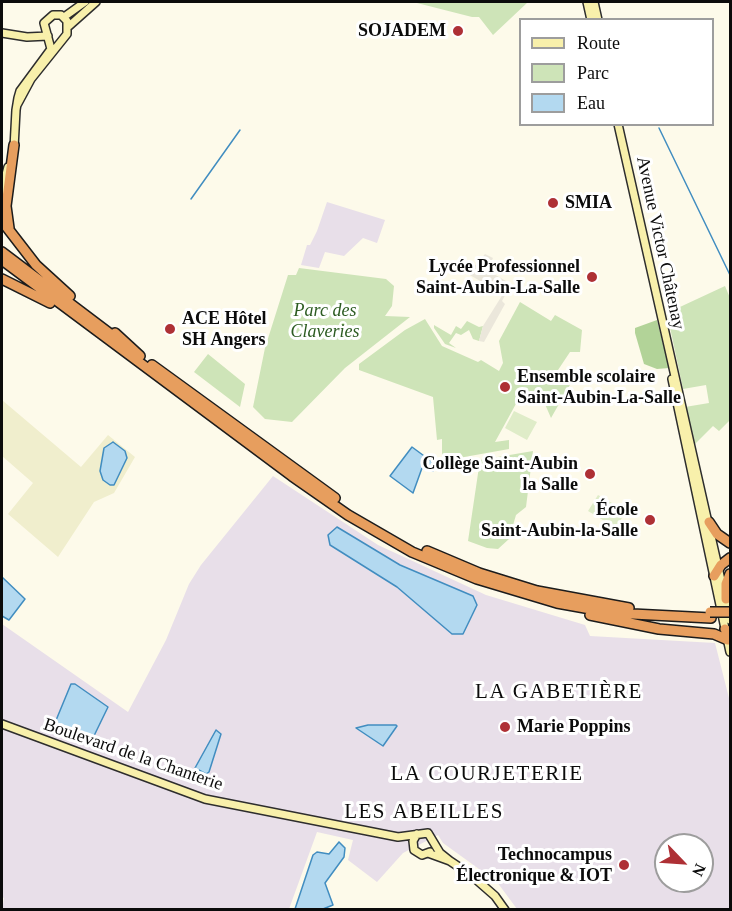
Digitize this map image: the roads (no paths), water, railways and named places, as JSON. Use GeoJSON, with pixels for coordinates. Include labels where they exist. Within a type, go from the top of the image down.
{"type":"FeatureCollection","features":[{"type":"Feature","properties":{"kind":"highway"},"geometry":{"type":"LineString","coordinates":[[14,145],[7,221],[20,246]]}},
{"type":"Feature","properties":{"kind":"highway"},"geometry":{"type":"LineString","coordinates":[[2,221],[20,246],[56,285],[140,356]]}},
{"type":"Feature","properties":{"kind":"highway"},"geometry":{"type":"LineString","coordinates":[[2,252],[352,511],[415,546],[479,573],[560,597],[619,607],[710,615],[730,619]]}},
{"type":"Feature","properties":{"kind":"highway"},"geometry":{"type":"LineString","coordinates":[[2,260],[292,476],[372,530],[444,566],[515,592],[557,603],[613,613],[710,615],[730,612]]}},
{"type":"Feature","properties":{"kind":"highway"},"geometry":{"type":"LineString","coordinates":[[2,279],[89,326]]}},
{"type":"Feature","properties":{"kind":"highway"},"geometry":{"type":"LineString","coordinates":[[709,522],[717,534],[730,543]]}},
{"type":"Feature","properties":{"kind":"highway"},"geometry":{"type":"LineString","coordinates":[[712,535],[730,543]]}},
{"type":"Feature","properties":{"kind":"highway"},"geometry":{"type":"LineString","coordinates":[[716,572],[730,558]]}},
{"type":"Feature","properties":{"kind":"highway"},"geometry":{"type":"LineString","coordinates":[[726,599],[726,584],[730,574]]}},
{"type":"Feature","properties":{"kind":"highway"},"geometry":{"type":"LineString","coordinates":[[557,603],[575,611],[638,626],[728,635]]}},
{"type":"Feature","properties":{"kind":"street"},"geometry":{"type":"LineString","coordinates":[[2,190],[14,145],[17,105],[24,85],[51,49],[44,27],[46,19],[53,15],[64,17],[85,2]]}},
{"type":"Feature","properties":{"kind":"street"},"geometry":{"type":"LineString","coordinates":[[17,105],[27,86],[67,34],[69,26],[96,2]]}},
{"type":"Feature","properties":{"kind":"street"},"geometry":{"type":"LineString","coordinates":[[587,2],[591,18]]}},
{"type":"Feature","properties":{"kind":"street"},"geometry":{"type":"LineString","coordinates":[[594,2],[598,18]]}},
{"type":"Feature","properties":{"kind":"street"},"geometry":{"type":"LineString","coordinates":[[64,17],[69,26]]}},
{"type":"Feature","properties":{"kind":"street"},"geometry":{"type":"LineString","coordinates":[[2,33],[36,32],[44,27]]}},
{"type":"Feature","properties":{"kind":"street"},"geometry":{"type":"LineString","coordinates":[[2,33],[61,39]]}},
{"type":"Feature","properties":{"kind":"street","name":"Avenue Victor Châtenay"},"geometry":{"type":"LineString","coordinates":[[618,126],[671,369]]}},
{"type":"Feature","properties":{"kind":"street"},"geometry":{"type":"LineString","coordinates":[[2,196],[2,202]]}},
{"type":"Feature","properties":{"kind":"street"},"geometry":{"type":"LineString","coordinates":[[671,369],[680,393],[712,535],[716,572],[726,599],[730,619]]}},
{"type":"Feature","properties":{"kind":"street"},"geometry":{"type":"LineString","coordinates":[[671,369],[674,394],[716,572],[730,652]]}},
{"type":"Feature","properties":{"kind":"street","name":"Boulevard de la Chanterie"},"geometry":{"type":"LineString","coordinates":[[2,724],[205,799],[398,837],[412,845]]}},
{"type":"Feature","properties":{"kind":"street"},"geometry":{"type":"LineString","coordinates":[[450,861],[428,853],[418,854],[412,845],[417,834],[428,833],[434,845],[450,861],[482,883],[505,909]]}},
{"type":"Feature","properties":{"kind":"street","name":"Boulevard de la Chanterie"},"geometry":{"type":"LineString","coordinates":[[398,837],[417,834]]}},
{"type":"Feature","properties":{"kind":"street"},"geometry":{"type":"LineString","coordinates":[[428,853],[434,845]]}},
{"type":"Feature","properties":{"kind":"water"},"geometry":{"type":"Polygon","coordinates":[[[113,442],[125,451],[127,458],[114,485],[110,485],[103,480],[100,471],[104,448],[113,442]]]}},
{"type":"Feature","properties":{"kind":"water"},"geometry":{"type":"Polygon","coordinates":[[[412,447],[435,464],[433,471],[422,468],[413,493],[390,476],[412,447]]]}},
{"type":"Feature","properties":{"kind":"water"},"geometry":{"type":"Polygon","coordinates":[[[337,527],[400,565],[473,596],[477,605],[463,634],[452,634],[397,587],[330,545],[328,535],[337,527]]]}},
{"type":"Feature","properties":{"kind":"water"},"geometry":{"type":"Polygon","coordinates":[[[2,577],[25,599],[9,620],[2,616],[2,577]]]}},
{"type":"Feature","properties":{"kind":"water"},"geometry":{"type":"Polygon","coordinates":[[[71,684],[75,684],[108,707],[91,742],[52,730],[71,684]]]}},
{"type":"Feature","properties":{"kind":"water"},"geometry":{"type":"Polygon","coordinates":[[[368,725],[397,726],[383,746],[356,728],[368,725]]]}},
{"type":"Feature","properties":{"kind":"water"},"geometry":{"type":"Polygon","coordinates":[[[216,730],[221,734],[209,772],[206,774],[195,768],[216,730]]]}},
{"type":"Feature","properties":{"kind":"water"},"geometry":{"type":"Polygon","coordinates":[[[339,842],[345,848],[344,857],[325,883],[333,905],[323,909],[295,909],[313,855],[317,852],[329,854],[339,842]]]}},
{"type":"Feature","properties":{"kind":"waterway"},"geometry":{"type":"LineString","coordinates":[[659,128],[730,275]]}},
{"type":"Feature","properties":{"kind":"waterway"},"geometry":{"type":"LineString","coordinates":[[191,199],[240,130]]}},
{"type":"Feature","properties":{"kind":"place","name":"SOJADEM"},"geometry":{"type":"Point","coordinates":[458,31]}},
{"type":"Feature","properties":{"kind":"place","name":"SMIA"},"geometry":{"type":"Point","coordinates":[553,203]}},
{"type":"Feature","properties":{"kind":"place","name":"Lycée Professionnel Saint-Aubin-La-Salle"},"geometry":{"type":"Point","coordinates":[592,277]}},
{"type":"Feature","properties":{"kind":"place","name":"ACE Hôtel SH Angers"},"geometry":{"type":"Point","coordinates":[170,329]}},
{"type":"Feature","properties":{"kind":"place","name":"Ensemble scolaire Saint-Aubin-La-Salle"},"geometry":{"type":"Point","coordinates":[505,387]}},
{"type":"Feature","properties":{"kind":"place","name":"Collège Saint-Aubin la Salle"},"geometry":{"type":"Point","coordinates":[590,474]}},
{"type":"Feature","properties":{"kind":"place","name":"École Saint-Aubin-la-Salle"},"geometry":{"type":"Point","coordinates":[650,520]}},
{"type":"Feature","properties":{"kind":"place","name":"Marie Poppins"},"geometry":{"type":"Point","coordinates":[505,727]}},
{"type":"Feature","properties":{"kind":"place","name":"Technocampus Électronique & IOT"},"geometry":{"type":"Point","coordinates":[624,865]}},
{"type":"Feature","properties":{"kind":"district","name":"LA GABETIÈRE"},"geometry":{"type":"Point","coordinates":[559,692]}},
{"type":"Feature","properties":{"kind":"district","name":"LA COURJETERIE"},"geometry":{"type":"Point","coordinates":[487,774]}},
{"type":"Feature","properties":{"kind":"district","name":"LES ABEILLES"},"geometry":{"type":"Point","coordinates":[424,812]}},
{"type":"Feature","properties":{"kind":"park label","name":"Parc des Claveries"},"geometry":{"type":"Point","coordinates":[325,321]}}]}
